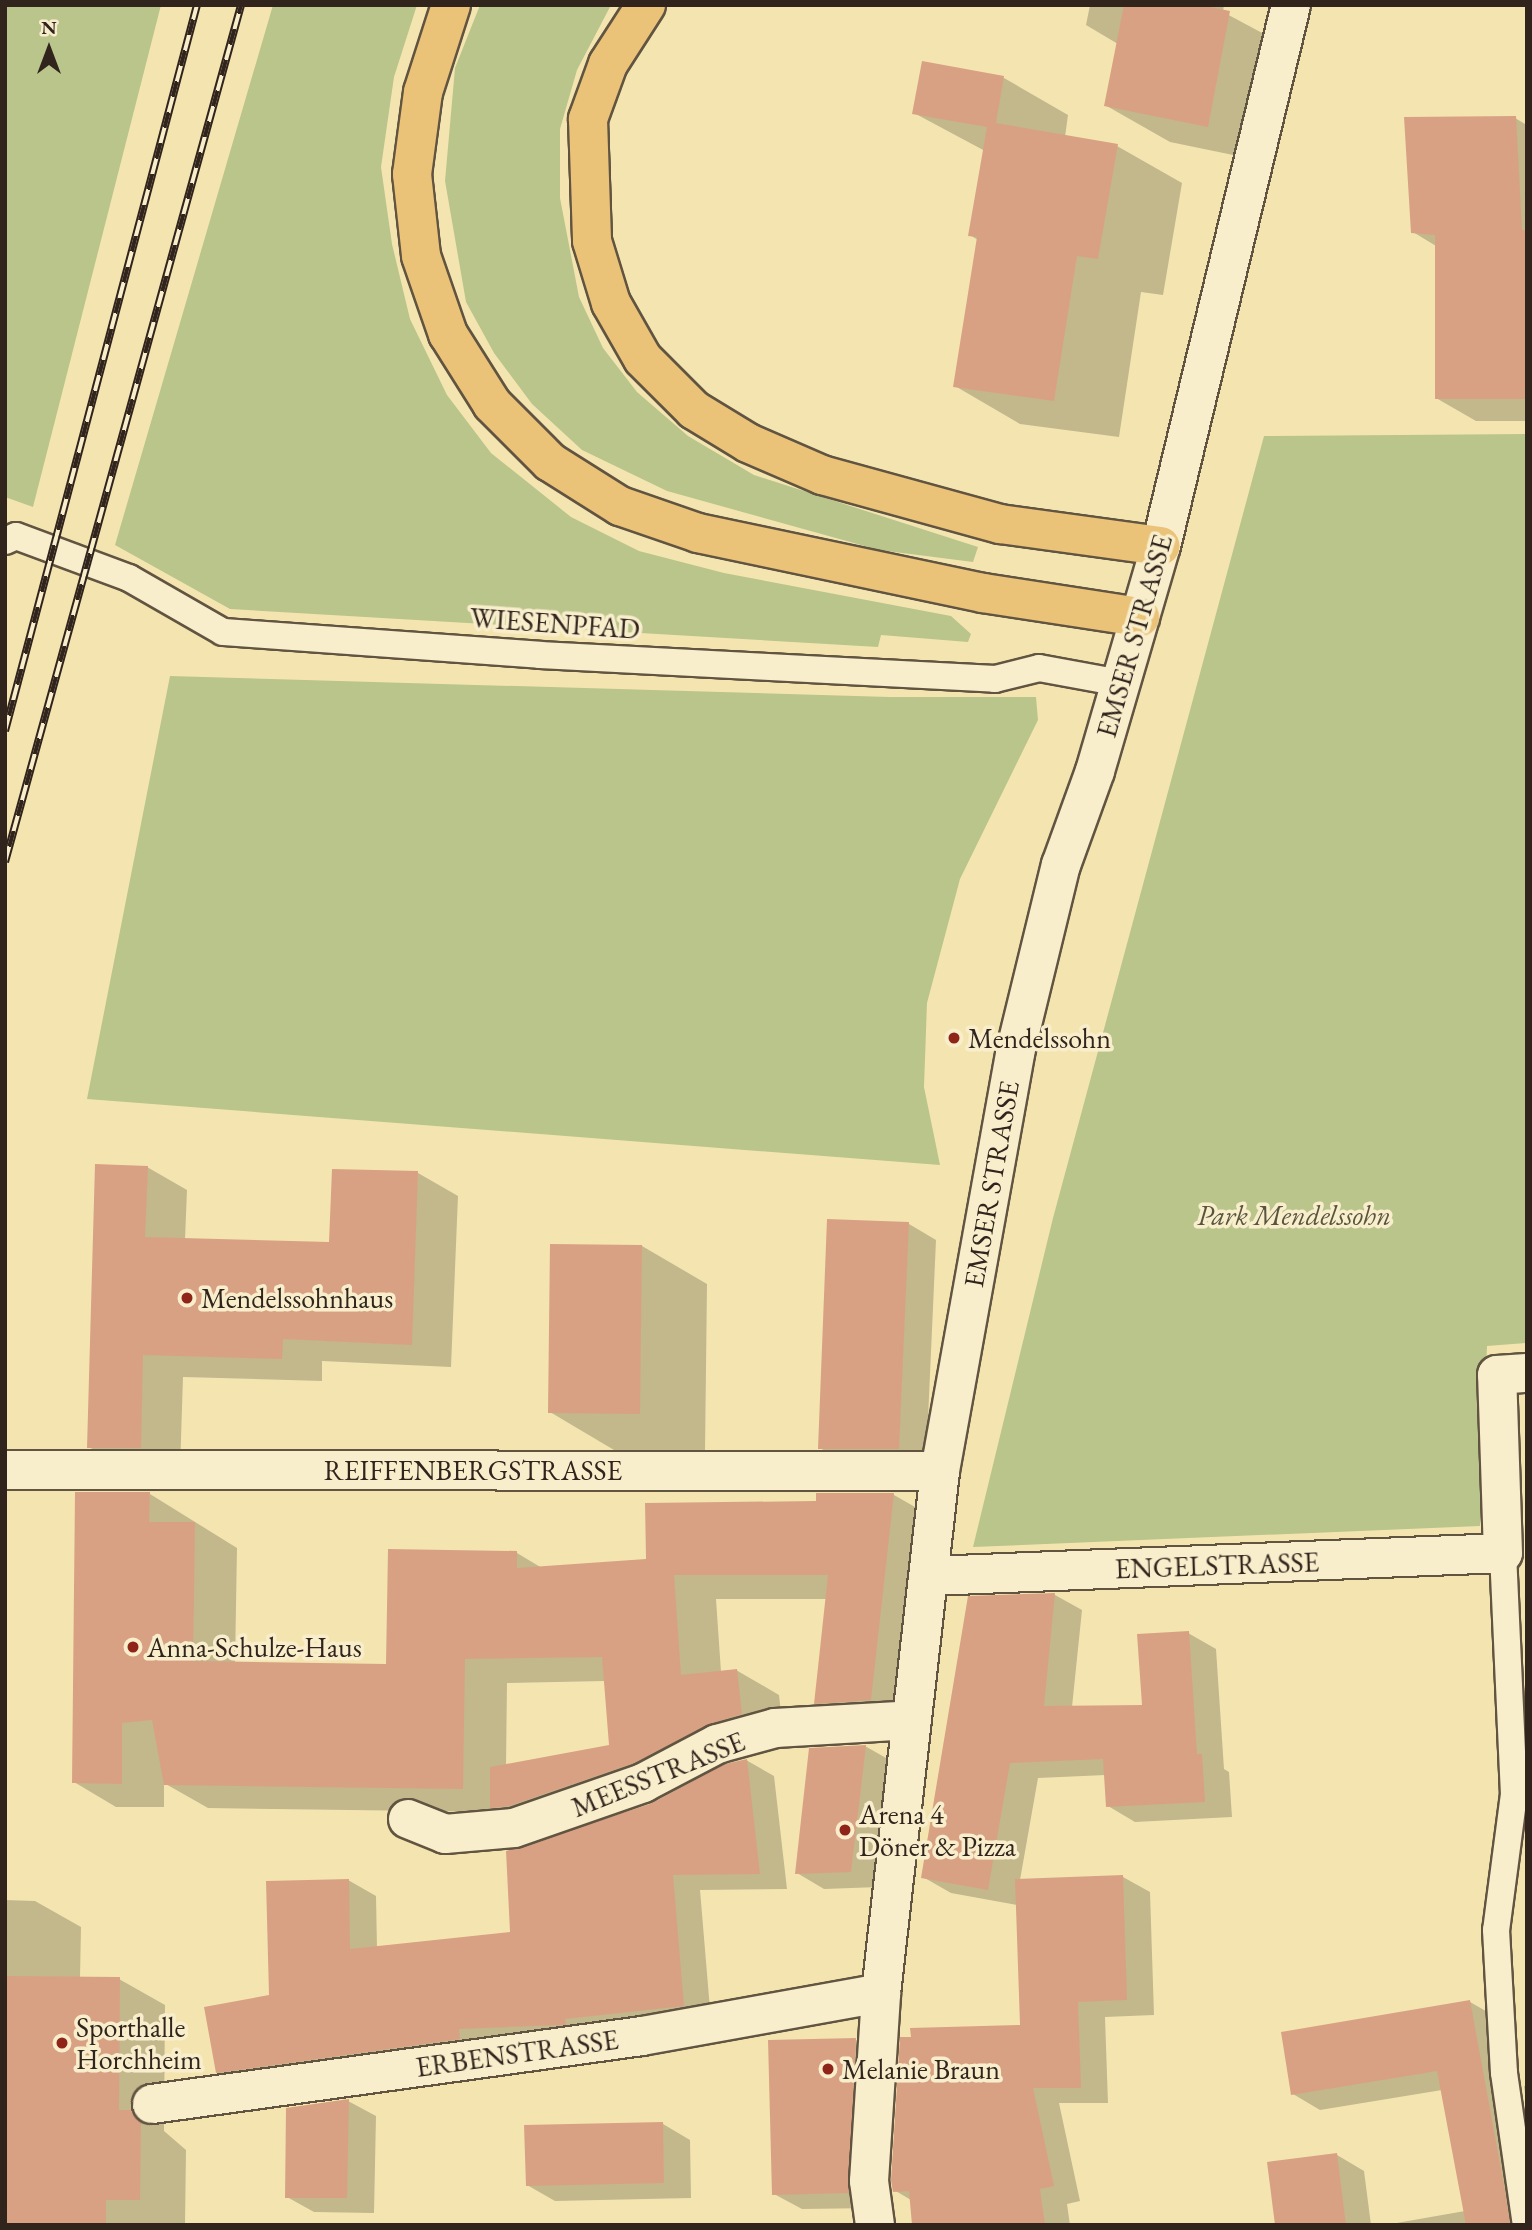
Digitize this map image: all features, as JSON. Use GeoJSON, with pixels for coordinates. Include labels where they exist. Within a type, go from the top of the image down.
{"type":"FeatureCollection","features":[{"type":"Feature","properties":{"kind":"highway"},"geometry":{"type":"LineString","coordinates":[[452,5],[423,92],[412,174],[421,256],[455,346],[492,404],[550,462],[620,506],[698,533],[983,593],[1140,617]]}},
{"type":"Feature","properties":{"kind":"highway"},"geometry":{"type":"LineString","coordinates":[[646,5],[608,64],[588,119],[592,241],[611,303],[643,359],[694,410],[748,443],[822,475],[1000,524],[1161,546]]}},
{"type":"Feature","properties":{"kind":"street","name":"EMSER STRASSE"},"geometry":{"type":"LineString","coordinates":[[875,2225],[869,2181],[881,1993],[931,1576],[940,1471],[1015,1053],[1040,940],[1161,546],[1291,5]]}},
{"type":"Feature","properties":{"kind":"street"},"geometry":{"type":"LineString","coordinates":[[1503,1553],[1497,1375],[1527,1373]]}},
{"type":"Feature","properties":{"kind":"street","name":"REIFFENBERGSTRASSE"},"geometry":{"type":"LineString","coordinates":[[5,1470],[940,1471]]}},
{"type":"Feature","properties":{"kind":"street","name":"ENGELSTRASSE"},"geometry":{"type":"LineString","coordinates":[[931,1576],[1503,1553]]}},
{"type":"Feature","properties":{"kind":"street","name":"MEESSTRASSE"},"geometry":{"type":"LineString","coordinates":[[408,1819],[445,1834],[514,1829],[643,1783],[729,1741],[775,1728],[912,1720]]}},
{"type":"Feature","properties":{"kind":"street","name":"ERBENSTRASSE"},"geometry":{"type":"LineString","coordinates":[[152,2104],[642,2036],[881,1993]]}},
{"type":"Feature","properties":{"kind":"lane","name":"WIESENPFAD"},"geometry":{"type":"LineString","coordinates":[[5,541],[16,537],[129,578],[223,632],[995,679],[1039,667],[1121,683]]}},
{"type":"Feature","properties":{"kind":"lane"},"geometry":{"type":"LineString","coordinates":[[1503,1553],[1514,1794],[1496,1930],[1504,2073],[1526,2225]]}},
{"type":"Feature","properties":{"kind":"green space"},"geometry":{"type":"Polygon","coordinates":[[[5,5],[161,5],[33,507],[5,497],[5,5]]]}},
{"type":"Feature","properties":{"kind":"green space"},"geometry":{"type":"Polygon","coordinates":[[[273,5],[417,5],[394,77],[381,167],[392,244],[410,319],[447,395],[491,453],[571,517],[639,551],[724,573],[951,616],[971,634],[968,642],[881,635],[878,647],[230,609],[115,545],[273,5]]]}},
{"type":"Feature","properties":{"kind":"green space"},"geometry":{"type":"Polygon","coordinates":[[[480,5],[611,5],[577,70],[560,129],[560,198],[579,297],[603,348],[637,392],[688,436],[754,475],[978,547],[973,562],[879,550],[667,491],[582,450],[532,404],[494,353],[466,302],[445,181],[455,68],[480,5]]]}},
{"type":"Feature","properties":{"kind":"green space","name":"Park Mendelssohn"},"geometry":{"type":"Polygon","coordinates":[[[1527,434],[1527,1343],[1487,1346],[1480,1526],[973,1547],[1053,1218],[1264,436],[1527,434]]]}},
{"type":"Feature","properties":{"kind":"green space"},"geometry":{"type":"Polygon","coordinates":[[[170,676],[890,697],[1036,697],[1038,720],[960,879],[927,1003],[924,1087],[940,1165],[87,1099],[170,676]]]}},
{"type":"Feature","properties":{"kind":"building"},"geometry":{"type":"Polygon","coordinates":[[[1124,5],[1200,5],[1230,11],[1208,127],[1104,106],[1124,5]]]}},
{"type":"Feature","properties":{"kind":"building"},"geometry":{"type":"Polygon","coordinates":[[[922,61],[1004,76],[996,123],[1118,144],[1098,259],[1077,256],[1054,401],[953,387],[977,237],[968,236],[987,127],[912,114],[922,61]]]}},
{"type":"Feature","properties":{"kind":"building"},"geometry":{"type":"Polygon","coordinates":[[[1516,116],[1522,230],[1527,230],[1527,399],[1435,399],[1435,235],[1411,233],[1404,117],[1516,116]]]}},
{"type":"Feature","properties":{"kind":"building"},"geometry":{"type":"Polygon","coordinates":[[[95,1164],[148,1166],[145,1237],[329,1242],[332,1169],[418,1171],[412,1345],[283,1339],[282,1359],[143,1355],[141,1448],[87,1448],[95,1164]]]}},
{"type":"Feature","properties":{"kind":"building"},"geometry":{"type":"Polygon","coordinates":[[[827,1219],[909,1222],[899,1449],[818,1449],[827,1219]]]}},
{"type":"Feature","properties":{"kind":"building"},"geometry":{"type":"Polygon","coordinates":[[[550,1244],[642,1245],[640,1414],[548,1413],[550,1244]]]}},
{"type":"Feature","properties":{"kind":"building"},"geometry":{"type":"Polygon","coordinates":[[[75,1492],[150,1492],[149,1522],[195,1522],[193,1661],[386,1664],[388,1549],[517,1551],[517,1568],[646,1559],[645,1503],[816,1501],[816,1493],[894,1493],[871,1700],[814,1704],[828,1575],[674,1575],[681,1675],[737,1669],[742,1714],[707,1725],[634,1763],[509,1806],[490,1808],[490,1767],[609,1745],[602,1657],[465,1659],[463,1789],[164,1785],[152,1720],[122,1723],[122,1784],[72,1783],[75,1492]]]}},
{"type":"Feature","properties":{"kind":"building"},"geometry":{"type":"Polygon","coordinates":[[[1055,1593],[1044,1706],[1142,1705],[1137,1634],[1189,1631],[1197,1754],[1202,1754],[1205,1802],[1106,1807],[1103,1759],[1010,1763],[988,1890],[921,1878],[968,1596],[1055,1593]]]}},
{"type":"Feature","properties":{"kind":"building"},"geometry":{"type":"Polygon","coordinates":[[[866,1745],[851,1872],[795,1874],[809,1748],[866,1745]]]}},
{"type":"Feature","properties":{"kind":"building"},"geometry":{"type":"Polygon","coordinates":[[[747,1759],[760,1874],[673,1875],[684,2006],[565,2019],[566,2025],[459,2029],[460,2039],[216,2073],[204,2007],[269,1995],[266,1881],[349,1879],[350,1949],[510,1932],[506,1851],[650,1804],[725,1764],[747,1759]]]}},
{"type":"Feature","properties":{"kind":"building"},"geometry":{"type":"Polygon","coordinates":[[[1123,1875],[1127,2000],[1078,2002],[1081,2088],[1033,2088],[1054,2186],[1040,2189],[1045,2225],[912,2225],[909,2191],[893,2192],[891,2180],[900,2037],[911,2037],[910,2028],[1020,2025],[1015,1879],[1123,1875]]]}},
{"type":"Feature","properties":{"kind":"building","name":"Sporthalle Horchheim"},"geometry":{"type":"Polygon","coordinates":[[[5,1976],[120,1977],[119,2110],[131,2110],[141,2122],[140,2200],[106,2200],[106,2225],[5,2225],[5,1976]]]}},
{"type":"Feature","properties":{"kind":"building"},"geometry":{"type":"Polygon","coordinates":[[[1470,2000],[1510,2225],[1466,2225],[1437,2071],[1291,2095],[1281,2032],[1470,2000]]]}},
{"type":"Feature","properties":{"kind":"building"},"geometry":{"type":"Polygon","coordinates":[[[856,2038],[849,2193],[772,2195],[768,2040],[856,2038]]]}},
{"type":"Feature","properties":{"kind":"building"},"geometry":{"type":"Polygon","coordinates":[[[349,2099],[347,2198],[285,2198],[286,2108],[349,2099]]]}},
{"type":"Feature","properties":{"kind":"building"},"geometry":{"type":"Polygon","coordinates":[[[663,2122],[664,2183],[526,2186],[524,2125],[663,2122]]]}},
{"type":"Feature","properties":{"kind":"building"},"geometry":{"type":"Polygon","coordinates":[[[1337,2153],[1346,2225],[1275,2225],[1267,2162],[1337,2153]]]}},
{"type":"Feature","properties":{"kind":"railway"},"geometry":{"type":"LineString","coordinates":[[5,731],[197,5]]}},
{"type":"Feature","properties":{"kind":"railway"},"geometry":{"type":"LineString","coordinates":[[5,862],[241,5]]}},
{"type":"Feature","properties":{"kind":"place","name":"Mendelssohn"},"geometry":{"type":"Point","coordinates":[954,1038]}},
{"type":"Feature","properties":{"kind":"place","name":"Mendelssohnhaus"},"geometry":{"type":"Point","coordinates":[187,1298]}},
{"type":"Feature","properties":{"kind":"place","name":"Anna-Schulze-Haus"},"geometry":{"type":"Point","coordinates":[133,1647]}},
{"type":"Feature","properties":{"kind":"place","name":"Arena 4 Döner & Pizza"},"geometry":{"type":"Point","coordinates":[845,1830]}},
{"type":"Feature","properties":{"kind":"place","name":"Sporthalle Horchheim"},"geometry":{"type":"Point","coordinates":[62,2043]}},
{"type":"Feature","properties":{"kind":"place","name":"Melanie Braun"},"geometry":{"type":"Point","coordinates":[828,2069]}}]}
